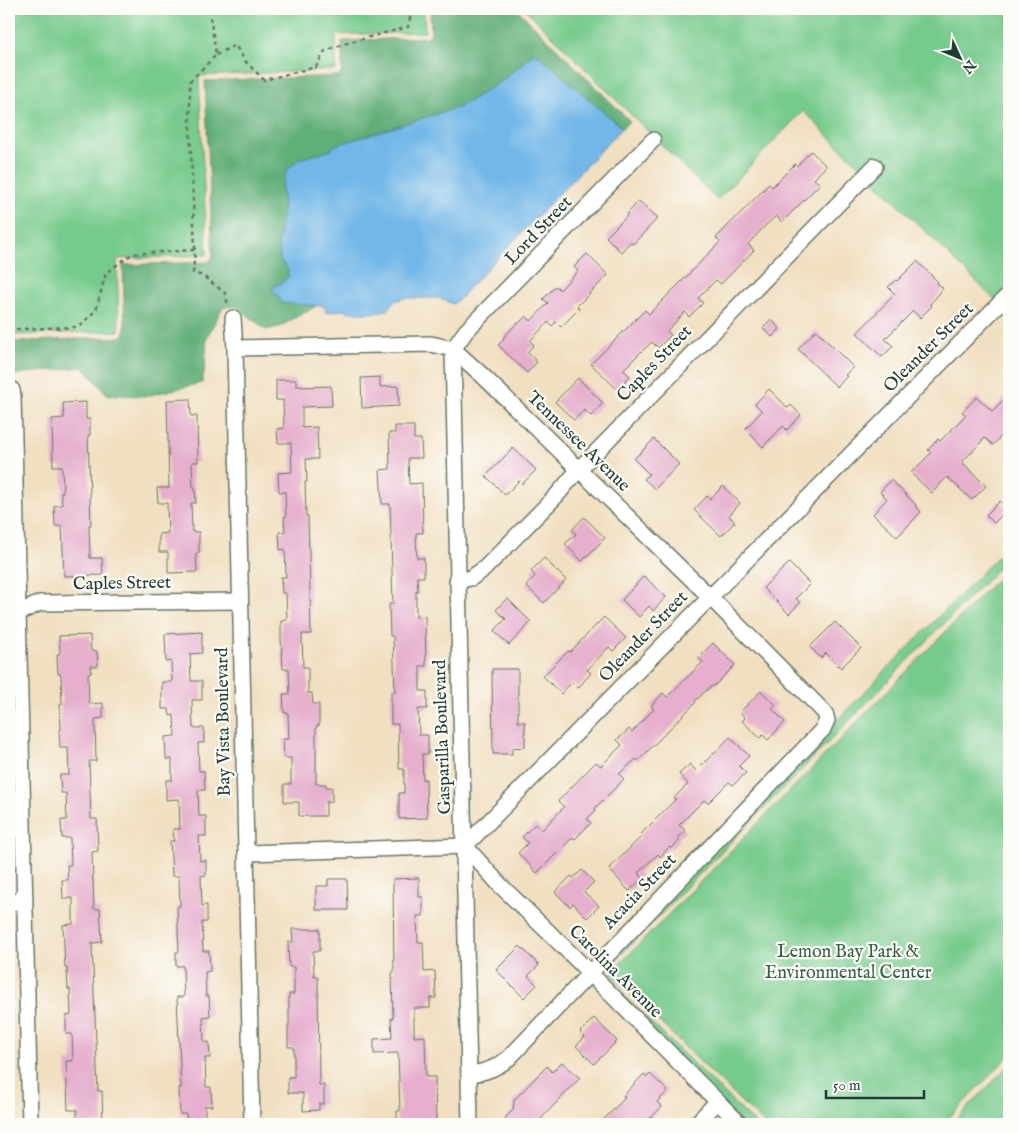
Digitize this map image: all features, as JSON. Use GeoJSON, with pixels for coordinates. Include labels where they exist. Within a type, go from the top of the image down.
{"type":"FeatureCollection","features":[{"type":"Feature","properties":{"kind":"street","name":"Lord Street"},"geometry":{"type":"LineString","coordinates":[[453,349],[466,331],[653,140]]}},
{"type":"Feature","properties":{"kind":"street","name":"Caples Street"},"geometry":{"type":"LineString","coordinates":[[458,581],[471,578],[484,569],[875,166]]}},
{"type":"Feature","properties":{"kind":"street","name":"Oleander Street"},"geometry":{"type":"LineString","coordinates":[[464,846],[1005,298]]}},
{"type":"Feature","properties":{"kind":"street","name":"Bay Vista Boulevard"},"geometry":{"type":"LineString","coordinates":[[233,318],[252,1124]]}},
{"type":"Feature","properties":{"kind":"street"},"geometry":{"type":"LineString","coordinates":[[235,348],[431,344],[453,349]]}},
{"type":"Feature","properties":{"kind":"street","name":"Tennessee Avenue"},"geometry":{"type":"LineString","coordinates":[[453,349],[710,597],[825,713],[827,720]]}},
{"type":"Feature","properties":{"kind":"street","name":"Gasparilla Boulevard"},"geometry":{"type":"LineString","coordinates":[[453,349],[470,1124]]}},
{"type":"Feature","properties":{"kind":"street"},"geometry":{"type":"LineString","coordinates":[[9,387],[12,390],[13,397],[13,617],[25,897],[30,1124]]}},
{"type":"Feature","properties":{"kind":"street","name":"Caples Street"},"geometry":{"type":"LineString","coordinates":[[13,617],[40,603],[240,601]]}},
{"type":"Feature","properties":{"kind":"street","name":"Acacia Street"},"geometry":{"type":"LineString","coordinates":[[469,1074],[480,1074],[490,1071],[509,1058],[823,729],[827,720]]}},
{"type":"Feature","properties":{"kind":"street"},"geometry":{"type":"LineString","coordinates":[[246,853],[464,846]]}},
{"type":"Feature","properties":{"kind":"street","name":"Carolina Avenue"},"geometry":{"type":"LineString","coordinates":[[464,846],[500,885],[740,1124]]}},
{"type":"Feature","properties":{"kind":"street"},"geometry":{"type":"LineString","coordinates":[[9,905],[25,897]]}},
{"type":"Feature","properties":{"kind":"street"},"geometry":{"type":"LineString","coordinates":[[696,1124],[718,1102]]}},
{"type":"Feature","properties":{"kind":"path"},"geometry":{"type":"LineString","coordinates":[[209,9],[216,56]]}},
{"type":"Feature","properties":{"kind":"path"},"geometry":{"type":"LineString","coordinates":[[233,318],[225,293],[203,276],[193,273],[195,250],[190,82],[216,56],[234,45],[246,62],[264,80],[316,67],[325,51],[350,42],[408,27],[412,9]]}},
{"type":"Feature","properties":{"kind":"path"},"geometry":{"type":"LineString","coordinates":[[9,333],[17,329],[79,327],[96,310],[106,273],[132,254],[195,250]]}},
{"type":"Feature","properties":{"kind":"green space"},"geometry":{"type":"Polygon","coordinates":[[[9,9],[424,9],[425,32],[336,35],[336,70],[199,76],[207,255],[117,259],[119,331],[9,335],[9,9]]]}},
{"type":"Feature","properties":{"kind":"green space"},"geometry":{"type":"Polygon","coordinates":[[[430,9],[517,9],[630,121],[622,128],[535,52],[502,81],[459,107],[333,146],[332,150],[299,159],[282,187],[283,210],[278,247],[281,261],[288,269],[288,277],[285,280],[298,303],[318,305],[279,327],[266,330],[236,306],[223,307],[207,337],[202,383],[146,396],[108,395],[83,367],[18,374],[9,378],[9,342],[123,336],[125,331],[123,265],[208,262],[211,260],[213,256],[205,81],[338,76],[342,71],[342,41],[429,37],[431,32],[430,9]]]}},
{"type":"Feature","properties":{"kind":"green space"},"geometry":{"type":"Polygon","coordinates":[[[525,9],[1009,9],[1009,314],[803,111],[717,200],[525,9]]]}},
{"type":"Feature","properties":{"kind":"green space"},"geometry":{"type":"Polygon","coordinates":[[[1009,545],[1009,557],[606,970],[604,975],[606,979],[756,1124],[736,1124],[587,977],[1009,545]]]}},
{"type":"Feature","properties":{"kind":"green space","name":"Lemon Bay Park & Environmental Center"},"geometry":{"type":"Polygon","coordinates":[[[1009,567],[1009,1056],[943,1124],[764,1124],[610,974],[1009,567]]]}},
{"type":"Feature","properties":{"kind":"green space"},"geometry":{"type":"Polygon","coordinates":[[[1009,1065],[1009,1124],[952,1124],[1009,1065]]]}},
{"type":"Feature","properties":{"kind":"water"},"geometry":{"type":"Polygon","coordinates":[[[535,52],[622,128],[462,297],[453,304],[439,298],[403,298],[395,301],[388,310],[371,313],[341,310],[326,313],[325,306],[282,303],[272,288],[288,277],[288,269],[281,261],[278,247],[283,210],[282,187],[286,171],[299,159],[332,150],[333,146],[459,107],[502,81],[535,52]]]}},
{"type":"Feature","properties":{"kind":"building"},"geometry":{"type":"Polygon","coordinates":[[[811,151],[826,166],[814,179],[820,184],[782,222],[776,216],[766,225],[748,244],[754,250],[721,284],[716,280],[698,298],[703,303],[689,317],[685,312],[667,331],[671,335],[658,348],[652,342],[623,370],[630,376],[617,389],[591,364],[645,310],[649,314],[681,282],[720,242],[716,238],[769,184],[772,187],[795,164],[797,166],[811,151]]]}},
{"type":"Feature","properties":{"kind":"building"},"geometry":{"type":"Polygon","coordinates":[[[639,201],[658,218],[633,244],[630,242],[621,252],[606,237],[639,201]]]}},
{"type":"Feature","properties":{"kind":"building"},"geometry":{"type":"Polygon","coordinates":[[[587,254],[608,275],[577,306],[579,309],[561,327],[556,322],[552,326],[548,322],[530,341],[534,345],[527,352],[537,362],[527,373],[498,345],[517,323],[526,316],[531,321],[548,303],[543,299],[556,286],[560,290],[578,271],[574,267],[587,254]]]}},
{"type":"Feature","properties":{"kind":"building"},"geometry":{"type":"Polygon","coordinates":[[[917,261],[943,288],[930,304],[932,306],[920,318],[913,311],[885,339],[893,346],[882,357],[857,333],[895,294],[888,287],[897,281],[917,261]]]}},
{"type":"Feature","properties":{"kind":"building"},"geometry":{"type":"Polygon","coordinates":[[[771,319],[780,329],[772,337],[763,328],[771,319]]]}},
{"type":"Feature","properties":{"kind":"building"},"geometry":{"type":"Polygon","coordinates":[[[816,330],[853,367],[837,387],[798,349],[816,330]]]}},
{"type":"Feature","properties":{"kind":"building"},"geometry":{"type":"Polygon","coordinates":[[[380,377],[380,387],[398,386],[399,406],[362,408],[361,378],[380,377]]]}},
{"type":"Feature","properties":{"kind":"building"},"geometry":{"type":"Polygon","coordinates":[[[578,378],[603,403],[591,416],[584,410],[574,420],[555,402],[578,378]]]}},
{"type":"Feature","properties":{"kind":"building"},"geometry":{"type":"Polygon","coordinates":[[[276,380],[296,380],[296,386],[301,387],[331,386],[332,406],[302,407],[302,428],[317,427],[318,459],[306,459],[307,482],[305,482],[306,516],[308,516],[311,634],[302,634],[303,667],[308,667],[308,693],[312,693],[313,704],[319,704],[319,726],[316,726],[316,784],[326,784],[326,787],[332,787],[332,802],[326,802],[326,816],[299,816],[299,802],[284,802],[284,784],[291,784],[291,758],[284,758],[283,739],[289,739],[288,713],[284,713],[283,694],[290,694],[289,669],[283,669],[281,639],[281,621],[287,620],[286,593],[282,593],[281,577],[286,577],[285,549],[280,550],[279,532],[285,532],[284,517],[286,517],[285,492],[279,492],[278,473],[292,472],[291,443],[278,443],[277,429],[284,428],[283,400],[276,400],[276,380]]]}},
{"type":"Feature","properties":{"kind":"building"},"geometry":{"type":"Polygon","coordinates":[[[769,389],[788,408],[791,405],[801,415],[787,430],[783,426],[763,447],[745,429],[762,411],[755,404],[769,389]]]}},
{"type":"Feature","properties":{"kind":"building"},"geometry":{"type":"Polygon","coordinates":[[[1009,394],[1009,428],[993,445],[985,438],[962,462],[986,486],[972,500],[947,477],[932,493],[911,473],[931,453],[928,450],[938,439],[940,441],[966,415],[962,412],[977,397],[992,411],[1009,394]]]}},
{"type":"Feature","properties":{"kind":"building"},"geometry":{"type":"Polygon","coordinates":[[[190,399],[191,416],[197,416],[198,462],[192,462],[196,503],[191,503],[192,532],[199,532],[199,553],[196,553],[197,572],[168,573],[168,552],[159,552],[159,534],[168,533],[167,503],[158,503],[157,488],[169,488],[167,400],[190,399]]]}},
{"type":"Feature","properties":{"kind":"building"},"geometry":{"type":"Polygon","coordinates":[[[86,402],[86,419],[90,419],[90,435],[88,435],[91,525],[89,525],[90,558],[102,558],[103,575],[64,576],[62,526],[55,526],[54,506],[62,505],[62,466],[53,466],[52,419],[64,418],[63,403],[86,402]]]}},
{"type":"Feature","properties":{"kind":"building"},"geometry":{"type":"Polygon","coordinates":[[[395,426],[414,426],[414,439],[421,439],[422,458],[408,458],[409,484],[422,483],[423,533],[416,533],[417,558],[424,558],[424,577],[417,577],[416,617],[425,616],[426,666],[420,666],[420,691],[427,691],[427,709],[418,709],[419,735],[428,735],[428,754],[422,754],[423,780],[426,779],[427,818],[399,819],[399,793],[404,793],[404,769],[399,769],[398,724],[391,724],[391,692],[395,692],[393,636],[390,636],[389,604],[393,604],[390,504],[382,504],[380,470],[390,469],[389,433],[395,433],[395,426]]]}},
{"type":"Feature","properties":{"kind":"building"},"geometry":{"type":"Polygon","coordinates":[[[654,439],[679,464],[655,489],[644,479],[649,474],[634,459],[654,439]]]}},
{"type":"Feature","properties":{"kind":"building"},"geometry":{"type":"Polygon","coordinates":[[[513,448],[536,470],[522,484],[519,481],[505,495],[486,476],[513,448]]]}},
{"type":"Feature","properties":{"kind":"building"},"geometry":{"type":"Polygon","coordinates":[[[891,480],[921,512],[897,537],[873,514],[887,499],[880,492],[891,480]]]}},
{"type":"Feature","properties":{"kind":"building"},"geometry":{"type":"Polygon","coordinates":[[[723,486],[740,503],[729,516],[735,522],[721,536],[694,510],[707,496],[710,499],[723,486]]]}},
{"type":"Feature","properties":{"kind":"building"},"geometry":{"type":"Polygon","coordinates":[[[1000,501],[1008,509],[994,523],[986,515],[1000,501]]]}},
{"type":"Feature","properties":{"kind":"building"},"geometry":{"type":"Polygon","coordinates":[[[584,517],[605,538],[582,561],[565,544],[576,534],[572,530],[584,517]]]}},
{"type":"Feature","properties":{"kind":"building"},"geometry":{"type":"Polygon","coordinates":[[[544,558],[566,580],[544,603],[526,586],[535,576],[531,571],[544,558]]]}},
{"type":"Feature","properties":{"kind":"building"},"geometry":{"type":"Polygon","coordinates":[[[789,563],[810,584],[796,598],[800,603],[789,614],[763,588],[789,563]]]}},
{"type":"Feature","properties":{"kind":"building"},"geometry":{"type":"Polygon","coordinates":[[[644,576],[666,597],[653,611],[649,606],[639,617],[622,600],[644,576]]]}},
{"type":"Feature","properties":{"kind":"building"},"geometry":{"type":"Polygon","coordinates":[[[507,598],[531,622],[509,645],[494,631],[506,619],[496,610],[507,598]]]}},
{"type":"Feature","properties":{"kind":"building"},"geometry":{"type":"Polygon","coordinates":[[[604,617],[626,638],[613,651],[609,647],[587,670],[591,673],[578,688],[572,682],[561,694],[543,676],[568,651],[570,652],[604,617]]]}},
{"type":"Feature","properties":{"kind":"building"},"geometry":{"type":"Polygon","coordinates":[[[835,622],[861,648],[841,668],[826,653],[821,658],[810,647],[835,622]]]}},
{"type":"Feature","properties":{"kind":"building"},"geometry":{"type":"Polygon","coordinates":[[[202,632],[202,653],[190,654],[191,681],[202,681],[202,700],[192,700],[193,728],[204,728],[204,743],[198,743],[199,771],[204,771],[205,790],[198,790],[199,816],[206,816],[206,836],[199,836],[200,861],[206,860],[206,875],[201,876],[202,906],[207,905],[207,922],[202,922],[203,951],[209,951],[210,971],[205,972],[206,996],[209,996],[210,1016],[203,1017],[204,1042],[209,1042],[210,1058],[205,1058],[206,1087],[211,1087],[212,1106],[205,1106],[205,1120],[187,1120],[186,1114],[180,1114],[179,1088],[181,1088],[177,997],[184,997],[183,966],[176,966],[176,952],[179,952],[177,907],[180,906],[179,876],[172,876],[170,841],[174,841],[173,829],[180,829],[179,799],[166,800],[166,780],[172,780],[172,759],[166,759],[165,737],[175,736],[174,715],[170,716],[169,709],[162,709],[162,682],[172,682],[171,661],[166,662],[165,634],[202,632]]]}},
{"type":"Feature","properties":{"kind":"building"},"geometry":{"type":"Polygon","coordinates":[[[90,635],[91,651],[97,651],[98,666],[91,666],[91,673],[88,673],[89,704],[103,703],[103,718],[95,719],[96,761],[89,761],[91,819],[97,819],[98,851],[92,852],[94,909],[100,909],[102,942],[92,943],[98,1091],[102,1091],[103,1123],[77,1124],[77,1110],[68,1110],[66,1061],[73,1061],[72,1034],[66,1034],[66,1016],[71,1015],[70,989],[68,989],[67,968],[65,968],[63,925],[73,924],[73,898],[63,899],[62,880],[68,880],[67,865],[71,865],[70,838],[62,838],[61,820],[67,820],[66,793],[61,793],[60,775],[69,775],[68,748],[60,748],[60,704],[62,704],[61,674],[58,674],[57,654],[60,654],[59,636],[90,635]]]}},
{"type":"Feature","properties":{"kind":"building"},"geometry":{"type":"Polygon","coordinates":[[[713,643],[735,665],[713,687],[711,686],[695,701],[638,761],[636,759],[619,774],[624,779],[595,808],[596,810],[587,819],[591,823],[575,839],[573,837],[537,873],[518,853],[528,843],[522,837],[535,824],[542,830],[564,807],[558,801],[596,762],[601,766],[622,745],[617,740],[629,729],[632,732],[654,709],[651,706],[663,693],[667,697],[703,662],[698,658],[713,643]]]}},
{"type":"Feature","properties":{"kind":"building"},"geometry":{"type":"Polygon","coordinates":[[[492,669],[518,669],[518,722],[525,722],[525,747],[512,748],[512,754],[493,754],[492,669]]]}},
{"type":"Feature","properties":{"kind":"building"},"geometry":{"type":"Polygon","coordinates":[[[761,691],[776,705],[772,709],[785,722],[768,740],[763,735],[760,738],[742,721],[745,718],[740,712],[761,691]]]}},
{"type":"Feature","properties":{"kind":"building"},"geometry":{"type":"Polygon","coordinates":[[[730,737],[749,756],[739,766],[746,773],[733,785],[729,782],[708,803],[704,800],[679,825],[686,831],[678,838],[680,840],[671,849],[669,847],[660,857],[658,854],[638,873],[643,878],[629,891],[609,869],[641,837],[639,836],[676,799],[674,798],[688,784],[679,774],[690,764],[696,771],[730,737]]]}},
{"type":"Feature","properties":{"kind":"building"},"geometry":{"type":"Polygon","coordinates":[[[582,870],[594,882],[584,892],[599,906],[587,918],[573,903],[570,907],[555,892],[571,876],[573,878],[582,870]]]}},
{"type":"Feature","properties":{"kind":"building"},"geometry":{"type":"Polygon","coordinates":[[[419,878],[419,897],[423,897],[423,916],[417,916],[418,942],[423,942],[424,972],[435,971],[436,998],[430,998],[430,1008],[414,1008],[414,1037],[425,1036],[426,1077],[435,1077],[436,1124],[397,1124],[397,1111],[400,1111],[398,1053],[374,1054],[374,1039],[392,1038],[392,973],[394,973],[393,879],[419,878]]]}},
{"type":"Feature","properties":{"kind":"building"},"geometry":{"type":"Polygon","coordinates":[[[328,879],[347,879],[348,910],[316,910],[316,886],[328,886],[328,879]]]}},
{"type":"Feature","properties":{"kind":"building"},"geometry":{"type":"Polygon","coordinates":[[[292,929],[320,929],[320,951],[313,951],[314,976],[318,976],[319,1085],[324,1085],[324,1104],[319,1104],[319,1110],[303,1111],[303,1093],[288,1093],[288,1077],[294,1077],[294,1047],[288,1047],[289,994],[294,994],[294,967],[289,967],[288,942],[293,942],[292,929]]]}},
{"type":"Feature","properties":{"kind":"building"},"geometry":{"type":"Polygon","coordinates":[[[520,946],[539,965],[528,976],[537,985],[524,998],[496,970],[520,946]]]}},
{"type":"Feature","properties":{"kind":"building"},"geometry":{"type":"Polygon","coordinates":[[[594,1018],[617,1041],[594,1064],[576,1046],[585,1037],[580,1032],[594,1018]]]}},
{"type":"Feature","properties":{"kind":"building"},"geometry":{"type":"Polygon","coordinates":[[[562,1062],[580,1078],[536,1124],[511,1124],[505,1118],[513,1110],[514,1100],[547,1066],[552,1072],[562,1062]]]}},
{"type":"Feature","properties":{"kind":"building"},"geometry":{"type":"Polygon","coordinates":[[[644,1074],[647,1077],[650,1074],[668,1091],[657,1102],[662,1107],[644,1124],[599,1124],[625,1098],[623,1096],[644,1074]]]}}]}
